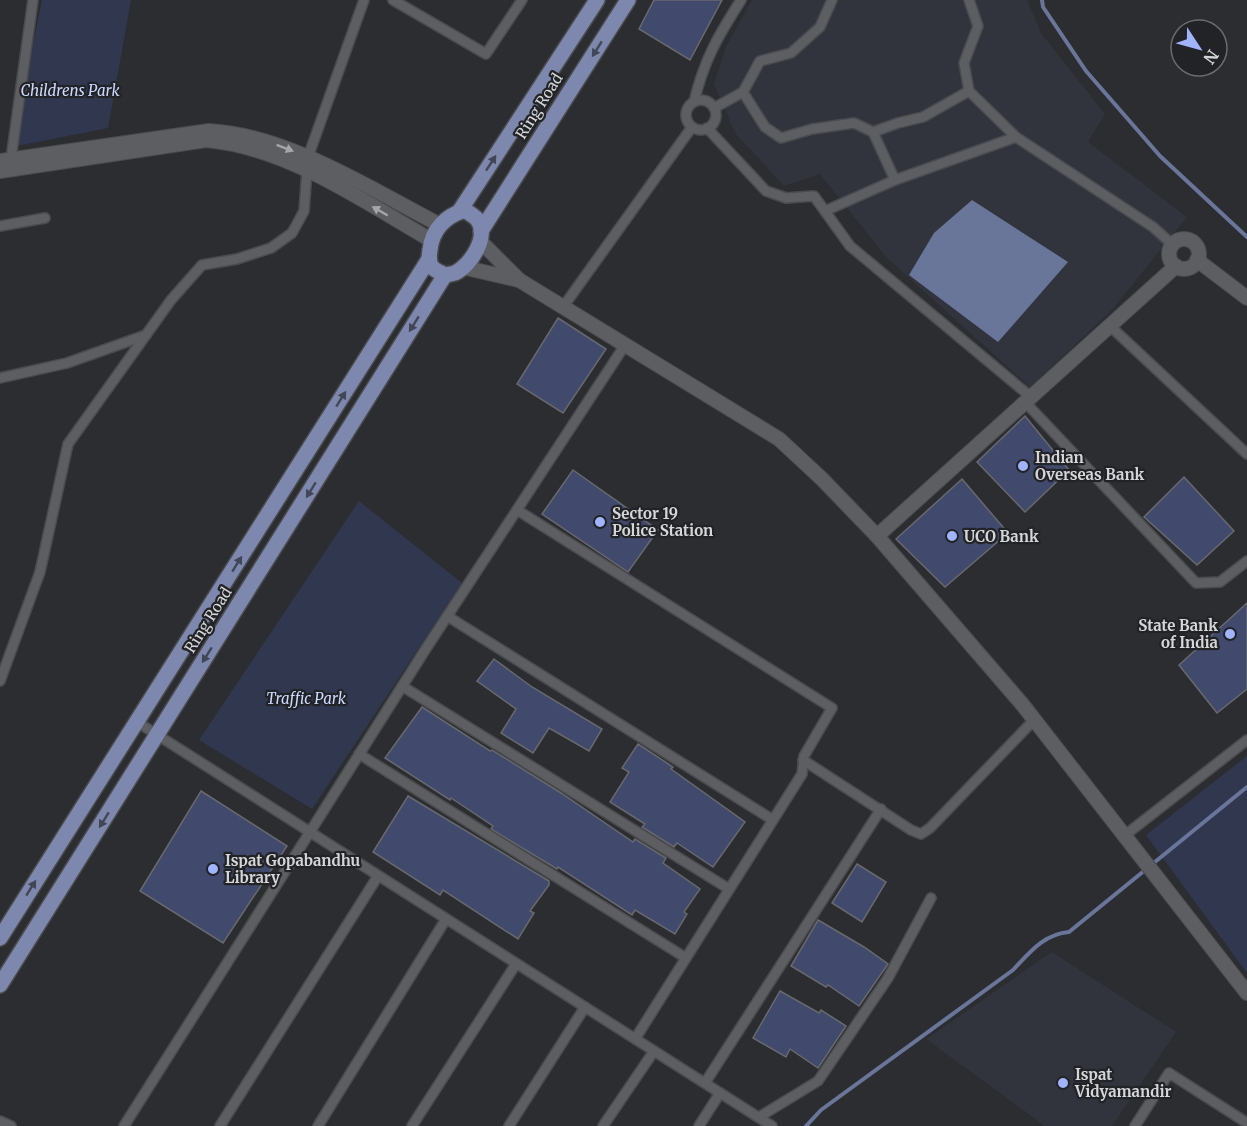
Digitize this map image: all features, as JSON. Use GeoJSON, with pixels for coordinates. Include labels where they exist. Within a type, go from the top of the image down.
{"type":"FeatureCollection","features":[{"type":"Feature","properties":{"kind":"main road","name":"Ring Road"},"geometry":{"type":"LineString","coordinates":[[459,212],[597,0]]}},
{"type":"Feature","properties":{"kind":"main road","name":"Ring Road"},"geometry":{"type":"LineString","coordinates":[[481,236],[628,0]]}},
{"type":"Feature","properties":{"kind":"main road"},"geometry":{"type":"LineString","coordinates":[[465,210],[478,220],[481,236],[474,254],[455,273],[445,275],[432,267],[429,259],[431,240],[440,225],[453,213],[465,210]]}},
{"type":"Feature","properties":{"kind":"main road","name":"Ring Road"},"geometry":{"type":"LineString","coordinates":[[0,938],[429,259]]}},
{"type":"Feature","properties":{"kind":"main road","name":"Ring Road"},"geometry":{"type":"LineString","coordinates":[[0,985],[445,275]]}},
{"type":"Feature","properties":{"kind":"street"},"geometry":{"type":"LineString","coordinates":[[33,0],[6,160],[209,130],[224,131],[277,144],[431,240]]}},
{"type":"Feature","properties":{"kind":"street"},"geometry":{"type":"LineString","coordinates":[[0,681],[40,572],[68,444],[171,300],[202,265],[237,259],[271,249],[292,233],[304,211],[308,162],[364,0]]}},
{"type":"Feature","properties":{"kind":"street"},"geometry":{"type":"LineString","coordinates":[[393,0],[486,54],[522,0]]}},
{"type":"Feature","properties":{"kind":"street"},"geometry":{"type":"LineString","coordinates":[[694,102],[700,77],[715,41],[741,0]]}},
{"type":"Feature","properties":{"kind":"street"},"geometry":{"type":"LineString","coordinates":[[714,108],[743,92],[760,61],[791,53],[820,27],[832,0]]}},
{"type":"Feature","properties":{"kind":"street"},"geometry":{"type":"LineString","coordinates":[[969,0],[978,26],[964,63],[969,90],[1016,137],[1152,227],[1173,245]]}},
{"type":"Feature","properties":{"kind":"street"},"geometry":{"type":"LineString","coordinates":[[873,132],[923,117],[969,90]]}},
{"type":"Feature","properties":{"kind":"street"},"geometry":{"type":"LineString","coordinates":[[743,92],[765,127],[781,138],[812,129],[854,123],[873,132],[895,180]]}},
{"type":"Feature","properties":{"kind":"street"},"geometry":{"type":"LineString","coordinates":[[705,101],[714,108],[715,120],[708,128],[702,130],[692,127],[688,122],[686,115],[689,106],[694,102],[705,101]]}},
{"type":"Feature","properties":{"kind":"street"},"geometry":{"type":"LineString","coordinates":[[563,307],[692,127]]}},
{"type":"Feature","properties":{"kind":"street"},"geometry":{"type":"LineString","coordinates":[[708,128],[766,190],[786,198],[814,196],[850,246],[1028,400],[1196,583],[1220,582],[1247,561]]}},
{"type":"Feature","properties":{"kind":"street"},"geometry":{"type":"LineString","coordinates":[[825,212],[895,180],[1016,137]]}},
{"type":"Feature","properties":{"kind":"street"},"geometry":{"type":"LineString","coordinates":[[0,171],[206,140],[229,142],[308,162],[440,225]]}},
{"type":"Feature","properties":{"kind":"street"},"geometry":{"type":"LineString","coordinates":[[0,226],[45,218]]}},
{"type":"Feature","properties":{"kind":"street"},"geometry":{"type":"LineString","coordinates":[[481,236],[519,280],[778,439],[822,479],[877,536],[1034,720],[1247,993]]}},
{"type":"Feature","properties":{"kind":"street"},"geometry":{"type":"LineString","coordinates":[[1183,239],[1193,242],[1198,247],[1197,260],[1191,267],[1176,266],[1170,254],[1173,245],[1183,239]]}},
{"type":"Feature","properties":{"kind":"street"},"geometry":{"type":"LineString","coordinates":[[1197,260],[1247,298]]}},
{"type":"Feature","properties":{"kind":"street"},"geometry":{"type":"LineString","coordinates":[[877,536],[1176,266]]}},
{"type":"Feature","properties":{"kind":"street"},"geometry":{"type":"LineString","coordinates":[[462,267],[519,280]]}},
{"type":"Feature","properties":{"kind":"street"},"geometry":{"type":"LineString","coordinates":[[1110,326],[1247,454]]}},
{"type":"Feature","properties":{"kind":"street"},"geometry":{"type":"LineString","coordinates":[[0,378],[67,363],[146,336]]}},
{"type":"Feature","properties":{"kind":"street"},"geometry":{"type":"LineString","coordinates":[[124,1126],[402,686],[625,345]]}},
{"type":"Feature","properties":{"kind":"street"},"geometry":{"type":"LineString","coordinates":[[517,510],[832,708],[803,760],[802,774],[635,1039]]}},
{"type":"Feature","properties":{"kind":"street"},"geometry":{"type":"LineString","coordinates":[[447,616],[773,820]]}},
{"type":"Feature","properties":{"kind":"street"},"geometry":{"type":"LineString","coordinates":[[402,686],[729,889]]}},
{"type":"Feature","properties":{"kind":"street"},"geometry":{"type":"LineString","coordinates":[[803,760],[911,830],[921,834],[930,828],[1034,720]]}},
{"type":"Feature","properties":{"kind":"street"},"geometry":{"type":"LineString","coordinates":[[137,722],[772,1126]]}},
{"type":"Feature","properties":{"kind":"street"},"geometry":{"type":"LineString","coordinates":[[1124,836],[1247,740]]}},
{"type":"Feature","properties":{"kind":"street"},"geometry":{"type":"LineString","coordinates":[[359,754],[686,958]]}},
{"type":"Feature","properties":{"kind":"street"},"geometry":{"type":"LineString","coordinates":[[705,1083],[881,809]]}},
{"type":"Feature","properties":{"kind":"street"},"geometry":{"type":"LineString","coordinates":[[220,1126],[378,876]]}},
{"type":"Feature","properties":{"kind":"street"},"geometry":{"type":"LineString","coordinates":[[759,1117],[818,1081],[888,978],[931,898]]}},
{"type":"Feature","properties":{"kind":"street"},"geometry":{"type":"LineString","coordinates":[[318,1126],[446,919]]}},
{"type":"Feature","properties":{"kind":"street"},"geometry":{"type":"LineString","coordinates":[[412,1126],[516,964]]}},
{"type":"Feature","properties":{"kind":"street"},"geometry":{"type":"LineString","coordinates":[[509,1126],[585,1007]]}},
{"type":"Feature","properties":{"kind":"street"},"geometry":{"type":"LineString","coordinates":[[603,1126],[654,1051]]}},
{"type":"Feature","properties":{"kind":"street"},"geometry":{"type":"LineString","coordinates":[[1135,1126],[1169,1073],[1247,1123]]}},
{"type":"Feature","properties":{"kind":"street"},"geometry":{"type":"LineString","coordinates":[[699,1126],[720,1093]]}},
{"type":"Feature","properties":{"kind":"street"},"geometry":{"type":"LineString","coordinates":[[0,1121],[11,1126]]}},
{"type":"Feature","properties":{"kind":"shaded area"},"geometry":{"type":"Polygon","coordinates":[[[752,0],[1027,0],[1041,33],[1105,114],[1088,142],[1187,217],[1111,311],[1030,387],[887,258],[820,174],[784,186],[735,133],[714,84],[726,47],[752,0]]]}},
{"type":"Feature","properties":{"kind":"shaded area"},"geometry":{"type":"Polygon","coordinates":[[[972,200],[1068,262],[998,342],[909,275],[934,233],[972,200]]]}},
{"type":"Feature","properties":{"kind":"shaded area","name":"Ispat Vidyamandir"},"geometry":{"type":"Polygon","coordinates":[[[1052,952],[1176,1032],[1112,1126],[1045,1126],[926,1039],[1052,952]]]}},
{"type":"Feature","properties":{"kind":"green space","name":"Childrens Park"},"geometry":{"type":"Polygon","coordinates":[[[42,0],[131,0],[108,128],[12,147],[42,0]]]}},
{"type":"Feature","properties":{"kind":"green space","name":"Traffic Park"},"geometry":{"type":"Polygon","coordinates":[[[359,501],[462,583],[312,809],[199,740],[359,501]]]}},
{"type":"Feature","properties":{"kind":"green space"},"geometry":{"type":"Polygon","coordinates":[[[1247,756],[1247,973],[1146,835],[1247,756]]]}},
{"type":"Feature","properties":{"kind":"building"},"geometry":{"type":"Polygon","coordinates":[[[654,0],[722,0],[690,60],[639,29],[654,0]]]}},
{"type":"Feature","properties":{"kind":"building"},"geometry":{"type":"Polygon","coordinates":[[[558,318],[606,349],[563,413],[517,384],[558,318]]]}},
{"type":"Feature","properties":{"kind":"building","name":"Indian Overseas Bank"},"geometry":{"type":"Polygon","coordinates":[[[1025,416],[1069,470],[1025,512],[977,462],[1025,416]]]}},
{"type":"Feature","properties":{"kind":"building","name":"Sector 19 Police Station"},"geometry":{"type":"Polygon","coordinates":[[[573,470],[658,530],[628,572],[542,514],[573,470]]]}},
{"type":"Feature","properties":{"kind":"building"},"geometry":{"type":"Polygon","coordinates":[[[1184,477],[1234,531],[1197,565],[1144,517],[1184,477]]]}},
{"type":"Feature","properties":{"kind":"building","name":"UCO Bank"},"geometry":{"type":"Polygon","coordinates":[[[962,479],[1008,533],[945,587],[896,539],[962,479]]]}},
{"type":"Feature","properties":{"kind":"building","name":"State Bank of India"},"geometry":{"type":"Polygon","coordinates":[[[1247,603],[1247,689],[1217,713],[1179,665],[1247,603]]]}},
{"type":"Feature","properties":{"kind":"building"},"geometry":{"type":"Polygon","coordinates":[[[494,659],[532,687],[602,729],[589,751],[549,728],[533,753],[501,733],[516,709],[477,681],[494,659]]]}},
{"type":"Feature","properties":{"kind":"building"},"geometry":{"type":"Polygon","coordinates":[[[422,707],[561,793],[633,842],[635,839],[666,858],[663,863],[700,889],[684,912],[687,914],[675,934],[635,910],[632,915],[558,867],[557,869],[491,829],[493,826],[385,758],[422,707]]]}},
{"type":"Feature","properties":{"kind":"building"},"geometry":{"type":"Polygon","coordinates":[[[638,744],[673,767],[671,769],[745,822],[713,867],[677,843],[674,847],[642,827],[645,824],[610,802],[629,772],[622,768],[638,744]]]}},
{"type":"Feature","properties":{"kind":"building","name":"Ispat Gopabandhu Library"},"geometry":{"type":"Polygon","coordinates":[[[201,791],[287,846],[223,943],[140,891],[201,791]]]}},
{"type":"Feature","properties":{"kind":"building"},"geometry":{"type":"Polygon","coordinates":[[[408,796],[549,881],[549,885],[530,911],[534,913],[518,939],[443,890],[440,895],[373,852],[408,796]]]}},
{"type":"Feature","properties":{"kind":"building"},"geometry":{"type":"Polygon","coordinates":[[[857,864],[886,882],[862,922],[832,903],[857,864]]]}},
{"type":"Feature","properties":{"kind":"building"},"geometry":{"type":"Polygon","coordinates":[[[818,920],[888,964],[859,1006],[828,985],[826,987],[791,966],[818,920]]]}},
{"type":"Feature","properties":{"kind":"building"},"geometry":{"type":"Polygon","coordinates":[[[780,991],[819,1013],[821,1010],[846,1026],[818,1068],[790,1049],[786,1057],[753,1038],[780,991]]]}},
{"type":"Feature","properties":{"kind":"waterway"},"geometry":{"type":"LineString","coordinates":[[1042,0],[1043,7],[1086,71],[1160,156],[1247,237]]}},
{"type":"Feature","properties":{"kind":"waterway"},"geometry":{"type":"LineString","coordinates":[[806,1126],[821,1110],[1013,970],[1038,945],[1052,936],[1069,932],[1247,787]]}},
{"type":"Feature","properties":{"kind":"place","name":"Indian Overseas Bank"},"geometry":{"type":"Point","coordinates":[1023,466]}},
{"type":"Feature","properties":{"kind":"place","name":"Sector 19 Police Station"},"geometry":{"type":"Point","coordinates":[600,522]}},
{"type":"Feature","properties":{"kind":"place","name":"UCO Bank"},"geometry":{"type":"Point","coordinates":[952,536]}},
{"type":"Feature","properties":{"kind":"place","name":"State Bank of India"},"geometry":{"type":"Point","coordinates":[1230,634]}},
{"type":"Feature","properties":{"kind":"place","name":"Ispat Gopabandhu Library"},"geometry":{"type":"Point","coordinates":[213,869]}},
{"type":"Feature","properties":{"kind":"place","name":"Ispat Vidyamandir"},"geometry":{"type":"Point","coordinates":[1063,1083]}}]}
